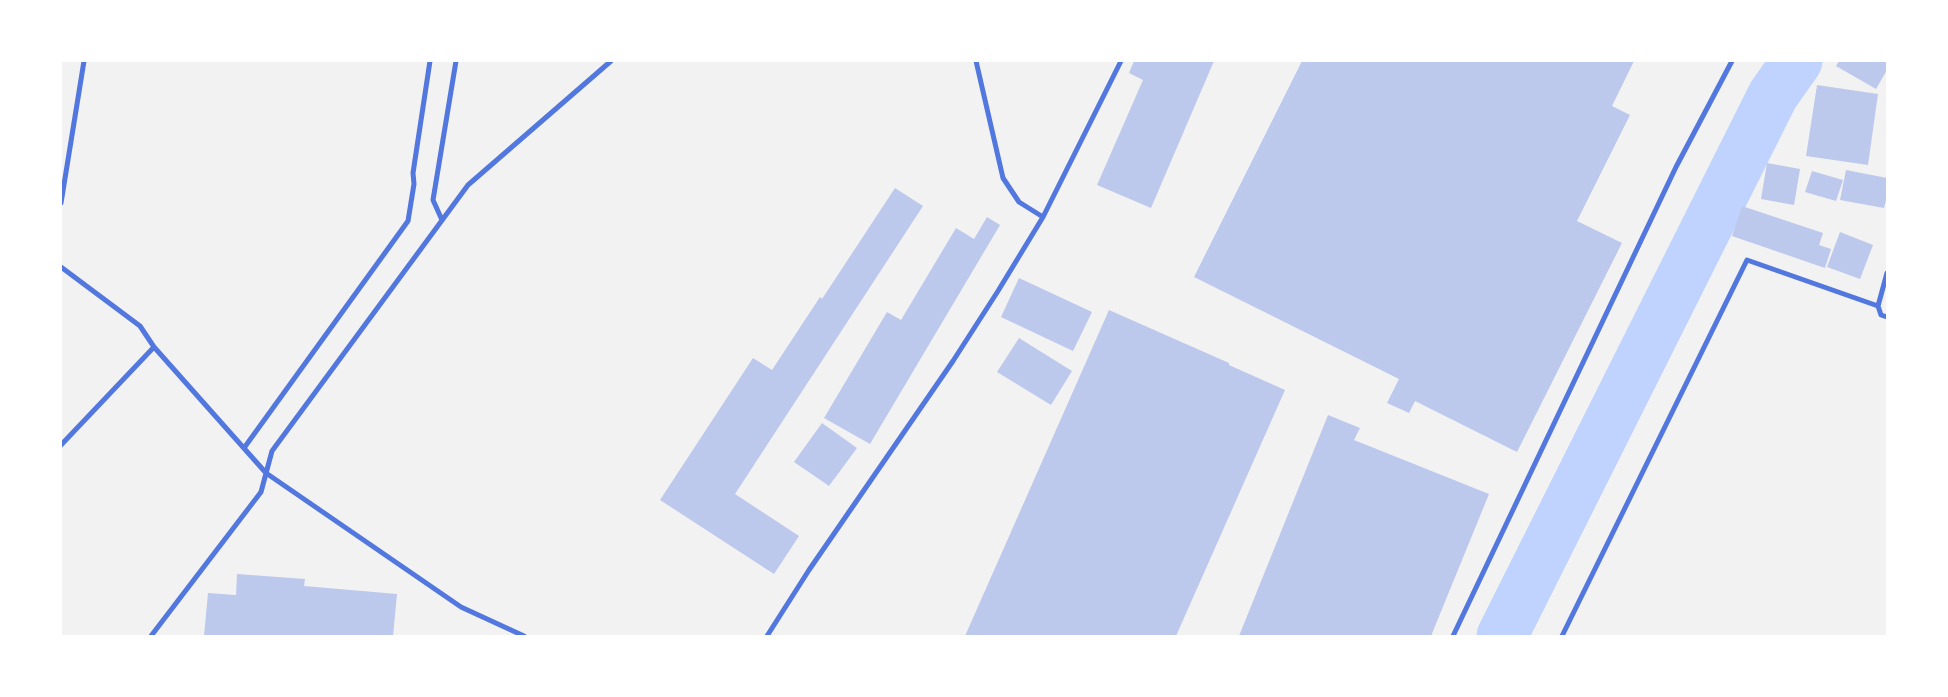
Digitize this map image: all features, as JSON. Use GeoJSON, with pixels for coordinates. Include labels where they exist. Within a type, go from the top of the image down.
{"type":"FeatureCollection","features":[{"type":"Feature","properties":{"kind":"street"},"geometry":{"type":"LineString","coordinates":[[61,203],[84,61]]}},
{"type":"Feature","properties":{"kind":"street"},"geometry":{"type":"LineString","coordinates":[[244,448],[408,222],[414,184],[413,173],[430,61]]}},
{"type":"Feature","properties":{"kind":"street"},"geometry":{"type":"LineString","coordinates":[[442,220],[433,200],[456,61]]}},
{"type":"Feature","properties":{"kind":"street"},"geometry":{"type":"LineString","coordinates":[[151,636],[261,492],[272,451],[468,185],[611,61]]}},
{"type":"Feature","properties":{"kind":"street"},"geometry":{"type":"LineString","coordinates":[[976,61],[1003,178],[1020,202],[1043,217]]}},
{"type":"Feature","properties":{"kind":"street"},"geometry":{"type":"LineString","coordinates":[[767,636],[809,570],[953,361],[1043,217],[1121,61]]}},
{"type":"Feature","properties":{"kind":"street"},"geometry":{"type":"LineString","coordinates":[[1453,636],[1676,167],[1732,61]]}},
{"type":"Feature","properties":{"kind":"street"},"geometry":{"type":"LineString","coordinates":[[1562,636],[1747,260],[1878,306]]}},
{"type":"Feature","properties":{"kind":"street"},"geometry":{"type":"LineString","coordinates":[[61,267],[140,326],[154,346],[266,472],[461,607],[524,636]]}},
{"type":"Feature","properties":{"kind":"street"},"geometry":{"type":"LineString","coordinates":[[1887,273],[1878,306],[1882,315],[1887,317]]}},
{"type":"Feature","properties":{"kind":"street"},"geometry":{"type":"LineString","coordinates":[[61,445],[154,346]]}},
{"type":"Feature","properties":{"kind":"building"},"geometry":{"type":"Polygon","coordinates":[[[1134,61],[1214,61],[1151,208],[1097,185],[1143,80],[1129,73],[1134,61]]]}},
{"type":"Feature","properties":{"kind":"building"},"geometry":{"type":"Polygon","coordinates":[[[1302,61],[1634,61],[1612,106],[1630,115],[1577,221],[1622,243],[1517,452],[1415,401],[1409,413],[1387,403],[1399,379],[1194,277],[1302,61]]]}},
{"type":"Feature","properties":{"kind":"building"},"geometry":{"type":"Polygon","coordinates":[[[1839,61],[1887,61],[1887,70],[1876,89],[1836,66],[1839,61]]]}},
{"type":"Feature","properties":{"kind":"building"},"geometry":{"type":"Polygon","coordinates":[[[1817,85],[1878,94],[1868,165],[1806,156],[1817,85]]]}},
{"type":"Feature","properties":{"kind":"building"},"geometry":{"type":"Polygon","coordinates":[[[1767,163],[1800,169],[1794,205],[1761,199],[1767,163]]]}},
{"type":"Feature","properties":{"kind":"building"},"geometry":{"type":"Polygon","coordinates":[[[1846,170],[1887,178],[1887,196],[1884,208],[1840,200],[1846,170]]]}},
{"type":"Feature","properties":{"kind":"building"},"geometry":{"type":"Polygon","coordinates":[[[1812,171],[1843,180],[1836,201],[1805,192],[1812,171]]]}},
{"type":"Feature","properties":{"kind":"building"},"geometry":{"type":"Polygon","coordinates":[[[895,188],[923,206],[735,494],[799,536],[774,574],[660,500],[753,358],[772,370],[820,297],[822,299],[895,188]]]}},
{"type":"Feature","properties":{"kind":"building"},"geometry":{"type":"Polygon","coordinates":[[[1742,206],[1823,233],[1819,245],[1831,249],[1825,268],[1732,236],[1742,206]]]}},
{"type":"Feature","properties":{"kind":"building"},"geometry":{"type":"Polygon","coordinates":[[[987,217],[1000,225],[870,444],[824,418],[887,312],[901,320],[956,228],[974,239],[987,217]]]}},
{"type":"Feature","properties":{"kind":"building"},"geometry":{"type":"Polygon","coordinates":[[[1840,232],[1873,245],[1860,279],[1827,267],[1840,232]]]}},
{"type":"Feature","properties":{"kind":"building"},"geometry":{"type":"Polygon","coordinates":[[[1019,278],[1092,312],[1073,351],[1001,317],[1019,278]]]}},
{"type":"Feature","properties":{"kind":"building"},"geometry":{"type":"Polygon","coordinates":[[[1109,310],[1285,390],[1176,636],[965,636],[1109,310]]]}},
{"type":"Feature","properties":{"kind":"building"},"geometry":{"type":"Polygon","coordinates":[[[1019,338],[1072,371],[1051,405],[997,372],[1019,338]]]}},
{"type":"Feature","properties":{"kind":"building"},"geometry":{"type":"Polygon","coordinates":[[[1328,415],[1360,428],[1354,440],[1489,494],[1431,636],[1239,636],[1328,415]]]}},
{"type":"Feature","properties":{"kind":"building"},"geometry":{"type":"Polygon","coordinates":[[[822,423],[857,448],[829,486],[794,462],[822,423]]]}},
{"type":"Feature","properties":{"kind":"building"},"geometry":{"type":"Polygon","coordinates":[[[237,574],[305,579],[304,586],[397,594],[393,636],[204,636],[208,593],[236,595],[237,574]]]}},
{"type":"Feature","properties":{"kind":"waterway"},"geometry":{"type":"LineString","coordinates":[[1502,636],[1773,95],[1797,61]]}}]}
